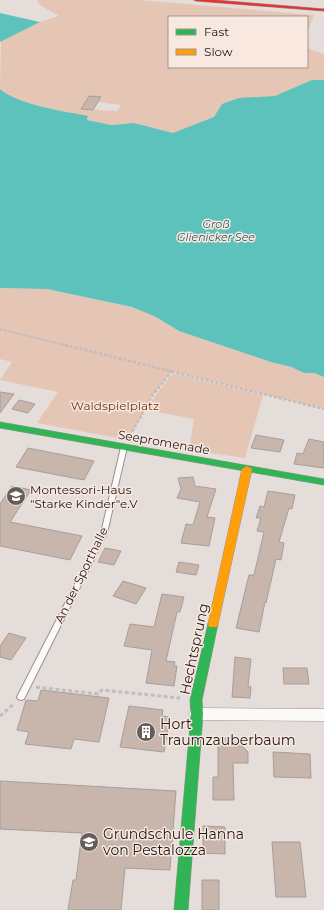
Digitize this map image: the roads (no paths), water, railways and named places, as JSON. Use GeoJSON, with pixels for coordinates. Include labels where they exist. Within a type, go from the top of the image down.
{"type":"FeatureCollection","features":[{"type":"Feature","properties":{"kind":"street"},"geometry":{"type":"LineString","coordinates":[[196,0],[324,10]]}},
{"type":"Feature","properties":{"kind":"street","name":"Seepromenade"},"geometry":{"type":"LineString","coordinates":[[0,425],[324,482]]}},
{"type":"Feature","properties":{"kind":"street","name":"Hechtsprung"},"geometry":{"type":"LineString","coordinates":[[181,910],[197,707],[247,469]]}},
{"type":"Feature","properties":{"kind":"street"},"geometry":{"type":"LineString","coordinates":[[197,707],[324,715]]}},
{"type":"Feature","properties":{"kind":"lane","name":"An der Sporthalle"},"geometry":{"type":"LineString","coordinates":[[21,697],[104,533],[124,447]]}},
{"type":"Feature","properties":{"kind":"water"},"geometry":{"type":"Polygon","coordinates":[[[0,13],[40,22],[0,42],[0,13]]]}},
{"type":"Feature","properties":{"kind":"water","name":"Groß Glienicker See"},"geometry":{"type":"Polygon","coordinates":[[[312,80],[324,80],[324,377],[314,373],[304,373],[291,367],[271,362],[179,331],[156,317],[132,307],[47,289],[0,288],[0,89],[8,95],[30,103],[88,116],[87,120],[111,125],[134,123],[173,133],[214,117],[222,104],[239,98],[275,96],[312,80]]]}},
{"type":"Feature","properties":{"kind":"place","name":"Montessori-Haus \"Starke Kinder\"e.V"},"geometry":{"type":"Point","coordinates":[16,496]}},
{"type":"Feature","properties":{"kind":"place","name":"Hort Traumzauberbaum"},"geometry":{"type":"Point","coordinates":[146,732]}},
{"type":"Feature","properties":{"kind":"place","name":"Grundschule Hanna von Pestalozza"},"geometry":{"type":"Point","coordinates":[89,842]}},
{"type":"Feature","properties":{"kind":"park label","name":"Waldspielplatz"},"geometry":{"type":"Point","coordinates":[115,405]}}]}
